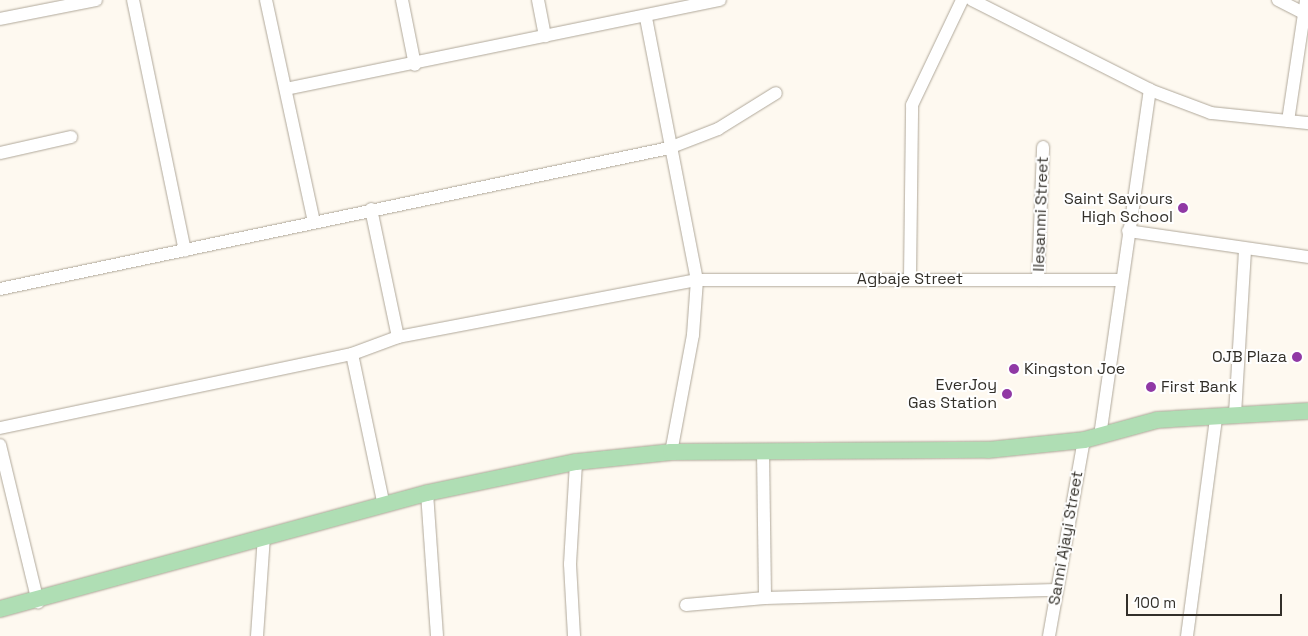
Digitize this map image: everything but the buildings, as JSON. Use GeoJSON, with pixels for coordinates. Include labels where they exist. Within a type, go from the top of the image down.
{"type":"FeatureCollection","features":[{"type":"Feature","properties":{"kind":"main road"},"geometry":{"type":"LineString","coordinates":[[0,609],[38,602],[264,537],[427,493],[576,462],[671,452],[952,452],[1084,440],[1157,420],[1216,418],[1235,414],[1308,411]]}},
{"type":"Feature","properties":{"kind":"street"},"geometry":{"type":"LineString","coordinates":[[0,19],[96,0]]}},
{"type":"Feature","properties":{"kind":"street"},"geometry":{"type":"LineString","coordinates":[[133,0],[185,251]]}},
{"type":"Feature","properties":{"kind":"street"},"geometry":{"type":"LineString","coordinates":[[266,0],[314,222]]}},
{"type":"Feature","properties":{"kind":"street"},"geometry":{"type":"LineString","coordinates":[[402,0],[415,65]]}},
{"type":"Feature","properties":{"kind":"street"},"geometry":{"type":"LineString","coordinates":[[538,0],[545,36]]}},
{"type":"Feature","properties":{"kind":"street"},"geometry":{"type":"LineString","coordinates":[[286,89],[415,65],[545,36],[646,18],[678,5],[720,0]]}},
{"type":"Feature","properties":{"kind":"street"},"geometry":{"type":"LineString","coordinates":[[910,278],[912,105],[962,0]]}},
{"type":"Feature","properties":{"kind":"street"},"geometry":{"type":"LineString","coordinates":[[972,0],[1150,90],[1211,112],[1308,122]]}},
{"type":"Feature","properties":{"kind":"street"},"geometry":{"type":"LineString","coordinates":[[1278,0],[1304,13]]}},
{"type":"Feature","properties":{"kind":"street"},"geometry":{"type":"LineString","coordinates":[[1288,121],[1306,0]]}},
{"type":"Feature","properties":{"kind":"street"},"geometry":{"type":"LineString","coordinates":[[646,18],[669,148],[698,280],[693,335],[671,452]]}},
{"type":"Feature","properties":{"kind":"street"},"geometry":{"type":"LineString","coordinates":[[1100,436],[1128,231],[1150,90]]}},
{"type":"Feature","properties":{"kind":"street"},"geometry":{"type":"LineString","coordinates":[[0,289],[185,251],[371,209],[669,148],[718,129],[776,93]]}},
{"type":"Feature","properties":{"kind":"street"},"geometry":{"type":"LineString","coordinates":[[0,153],[71,137]]}},
{"type":"Feature","properties":{"kind":"street","name":"Ilesanmi Street"},"geometry":{"type":"LineString","coordinates":[[1038,280],[1043,147]]}},
{"type":"Feature","properties":{"kind":"street"},"geometry":{"type":"LineString","coordinates":[[371,209],[398,337]]}},
{"type":"Feature","properties":{"kind":"street"},"geometry":{"type":"LineString","coordinates":[[1128,231],[1308,257]]}},
{"type":"Feature","properties":{"kind":"street"},"geometry":{"type":"LineString","coordinates":[[1235,414],[1246,249]]}},
{"type":"Feature","properties":{"kind":"street","name":"Agbaje Street"},"geometry":{"type":"LineString","coordinates":[[0,428],[352,354],[398,337],[698,280],[910,278],[1122,280]]}},
{"type":"Feature","properties":{"kind":"street"},"geometry":{"type":"LineString","coordinates":[[352,354],[384,506]]}},
{"type":"Feature","properties":{"kind":"street"},"geometry":{"type":"LineString","coordinates":[[1187,636],[1216,418]]}},
{"type":"Feature","properties":{"kind":"street","name":"Sanni Ajayi Street"},"geometry":{"type":"LineString","coordinates":[[1049,636],[1084,440]]}},
{"type":"Feature","properties":{"kind":"street"},"geometry":{"type":"LineString","coordinates":[[0,445],[38,602]]}},
{"type":"Feature","properties":{"kind":"street"},"geometry":{"type":"LineString","coordinates":[[763,452],[765,598]]}},
{"type":"Feature","properties":{"kind":"street"},"geometry":{"type":"LineString","coordinates":[[574,636],[570,564],[576,462]]}},
{"type":"Feature","properties":{"kind":"street"},"geometry":{"type":"LineString","coordinates":[[427,493],[437,636]]}},
{"type":"Feature","properties":{"kind":"street"},"geometry":{"type":"LineString","coordinates":[[257,636],[264,537]]}},
{"type":"Feature","properties":{"kind":"street"},"geometry":{"type":"LineString","coordinates":[[686,605],[765,598],[1056,590]]}},
{"type":"Feature","properties":{"kind":"place","name":"Saint Saviours High School"},"geometry":{"type":"Point","coordinates":[1183,208]}},
{"type":"Feature","properties":{"kind":"place","name":"OJB Plaza"},"geometry":{"type":"Point","coordinates":[1297,357]}},
{"type":"Feature","properties":{"kind":"place","name":"Kingston Joe"},"geometry":{"type":"Point","coordinates":[1014,369]}},
{"type":"Feature","properties":{"kind":"place","name":"First Bank"},"geometry":{"type":"Point","coordinates":[1151,387]}},
{"type":"Feature","properties":{"kind":"place","name":"EverJoy Gas Station"},"geometry":{"type":"Point","coordinates":[1007,394]}}]}
